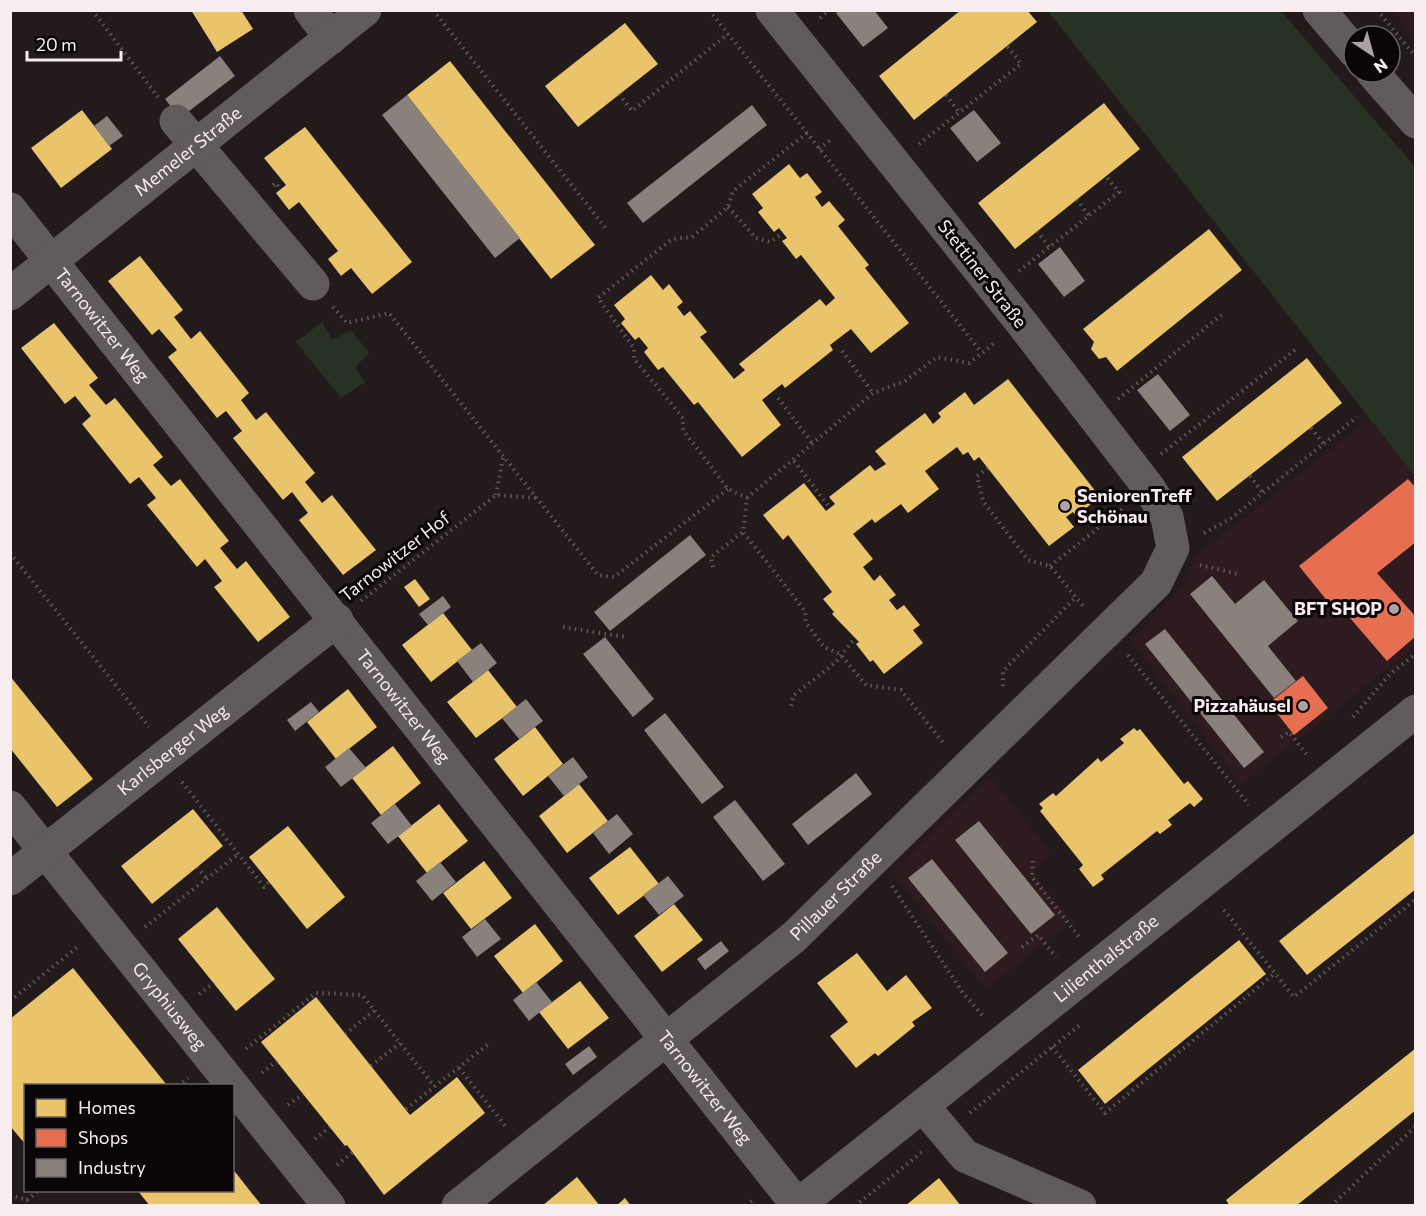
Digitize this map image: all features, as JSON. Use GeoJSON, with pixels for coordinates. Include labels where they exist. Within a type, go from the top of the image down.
{"type":"FeatureCollection","features":[{"type":"Feature","properties":{"kind":"street"},"geometry":{"type":"LineString","coordinates":[[310,10],[331,38]]}},
{"type":"Feature","properties":{"kind":"street","name":"Memeler Straße"},"geometry":{"type":"LineString","coordinates":[[10,294],[51,262],[187,133],[331,38],[365,10]]}},
{"type":"Feature","properties":{"kind":"street","name":"Stettiner Straße"},"geometry":{"type":"LineString","coordinates":[[772,10],[1021,322],[1149,488],[1167,517],[1172,553]]}},
{"type":"Feature","properties":{"kind":"street"},"geometry":{"type":"LineString","coordinates":[[1319,10],[1342,37]]}},
{"type":"Feature","properties":{"kind":"street"},"geometry":{"type":"LineString","coordinates":[[1383,84],[1416,122]]}},
{"type":"Feature","properties":{"kind":"street"},"geometry":{"type":"LineString","coordinates":[[187,133],[313,284]]}},
{"type":"Feature","properties":{"kind":"street","name":"Tarnowitzer Weg"},"geometry":{"type":"LineString","coordinates":[[10,209],[667,1037],[797,1205]]}},
{"type":"Feature","properties":{"kind":"street","name":"Pillauer Straße"},"geometry":{"type":"LineString","coordinates":[[458,1206],[794,937],[1156,583],[1172,553]]}},
{"type":"Feature","properties":{"kind":"street","name":"Karlsberger Weg"},"geometry":{"type":"LineString","coordinates":[[10,879],[337,620]]}},
{"type":"Feature","properties":{"kind":"street","name":"Lilienthalstraße"},"geometry":{"type":"LineString","coordinates":[[797,1205],[1416,711]]}},
{"type":"Feature","properties":{"kind":"street","name":"Gryphiusweg"},"geometry":{"type":"LineString","coordinates":[[10,807],[232,1084]]}},
{"type":"Feature","properties":{"kind":"street","name":"Gryphiusweg"},"geometry":{"type":"LineString","coordinates":[[234,1086],[329,1206]]}},
{"type":"Feature","properties":{"kind":"street"},"geometry":{"type":"LineString","coordinates":[[923,1106],[965,1156],[1080,1206]]}},
{"type":"Feature","properties":{"kind":"path"},"geometry":{"type":"LineString","coordinates":[[92,10],[187,133]]}},
{"type":"Feature","properties":{"kind":"path"},"geometry":{"type":"LineString","coordinates":[[433,10],[608,231]]}},
{"type":"Feature","properties":{"kind":"path"},"geometry":{"type":"LineString","coordinates":[[709,10],[982,353]]}},
{"type":"Feature","properties":{"kind":"path"},"geometry":{"type":"LineString","coordinates":[[1377,10],[1416,57]]}},
{"type":"Feature","properties":{"kind":"path"},"geometry":{"type":"LineString","coordinates":[[619,94],[633,111],[728,34]]}},
{"type":"Feature","properties":{"kind":"path"},"geometry":{"type":"LineString","coordinates":[[894,163],[1022,64],[1007,46]]}},
{"type":"Feature","properties":{"kind":"path"},"geometry":{"type":"LineString","coordinates":[[946,95],[960,112]]}},
{"type":"Feature","properties":{"kind":"path"},"geometry":{"type":"LineString","coordinates":[[747,498],[728,489],[683,430],[684,418],[634,359],[634,348],[598,298],[672,239],[693,237],[728,207],[733,191],[807,133]]}},
{"type":"Feature","properties":{"kind":"path"},"geometry":{"type":"LineString","coordinates":[[995,290],[1119,192],[1106,176]]}},
{"type":"Feature","properties":{"kind":"path"},"geometry":{"type":"LineString","coordinates":[[276,183],[280,189]]}},
{"type":"Feature","properties":{"kind":"path"},"geometry":{"type":"LineString","coordinates":[[1077,200],[1089,216]]}},
{"type":"Feature","properties":{"kind":"path"},"geometry":{"type":"LineString","coordinates":[[728,207],[756,238],[770,242],[783,232]]}},
{"type":"Feature","properties":{"kind":"path"},"geometry":{"type":"LineString","coordinates":[[1037,231],[1049,247]]}},
{"type":"Feature","properties":{"kind":"path"},"geometry":{"type":"LineString","coordinates":[[313,284],[347,323],[389,313],[598,575],[614,577],[728,489]]}},
{"type":"Feature","properties":{"kind":"path"},"geometry":{"type":"LineString","coordinates":[[1094,418],[1225,312]]}},
{"type":"Feature","properties":{"kind":"path"},"geometry":{"type":"LineString","coordinates":[[713,567],[711,557],[743,531],[747,498],[873,393],[905,381],[937,357],[969,363],[1021,322]]}},
{"type":"Feature","properties":{"kind":"path"},"geometry":{"type":"LineString","coordinates":[[1159,456],[1295,350]]}},
{"type":"Feature","properties":{"kind":"path"},"geometry":{"type":"LineString","coordinates":[[842,351],[873,393]]}},
{"type":"Feature","properties":{"kind":"path"},"geometry":{"type":"LineString","coordinates":[[778,398],[812,443]]}},
{"type":"Feature","properties":{"kind":"path"},"geometry":{"type":"LineString","coordinates":[[1172,553],[1230,519],[1358,417]]}},
{"type":"Feature","properties":{"kind":"path"},"geometry":{"type":"LineString","coordinates":[[1311,428],[1324,444]]}},
{"type":"Feature","properties":{"kind":"path"},"geometry":{"type":"LineString","coordinates":[[503,458],[496,495],[536,498]]}},
{"type":"Feature","properties":{"kind":"path"},"geometry":{"type":"LineString","coordinates":[[794,461],[830,508]]}},
{"type":"Feature","properties":{"kind":"path"},"geometry":{"type":"LineString","coordinates":[[988,468],[977,476],[983,501],[1028,560],[1050,566],[1135,663],[1268,830]]}},
{"type":"Feature","properties":{"kind":"path"},"geometry":{"type":"LineString","coordinates":[[1250,476],[1263,493]]}},
{"type":"Feature","properties":{"kind":"path"},"geometry":{"type":"LineString","coordinates":[[1050,566],[1149,488]]}},
{"type":"Feature","properties":{"kind":"path","name":"Tarnowitzer Hof"},"geometry":{"type":"LineString","coordinates":[[337,620],[496,495]]}},
{"type":"Feature","properties":{"kind":"path"},"geometry":{"type":"LineString","coordinates":[[743,531],[805,611],[806,623],[824,647],[840,654],[866,685],[901,690],[964,769]]}},
{"type":"Feature","properties":{"kind":"path"},"geometry":{"type":"LineString","coordinates":[[10,553],[167,756],[264,887],[269,882]]}},
{"type":"Feature","properties":{"kind":"path"},"geometry":{"type":"LineString","coordinates":[[1172,553],[1238,574]]}},
{"type":"Feature","properties":{"kind":"path"},"geometry":{"type":"LineString","coordinates":[[1017,718],[1003,702],[1003,671],[1076,597]]}},
{"type":"Feature","properties":{"kind":"path"},"geometry":{"type":"LineString","coordinates":[[563,627],[625,637]]}},
{"type":"Feature","properties":{"kind":"path"},"geometry":{"type":"LineString","coordinates":[[790,706],[794,696],[835,663],[855,638]]}},
{"type":"Feature","properties":{"kind":"path"},"geometry":{"type":"LineString","coordinates":[[1281,737],[1289,732],[1307,755]]}},
{"type":"Feature","properties":{"kind":"path"},"geometry":{"type":"LineString","coordinates":[[10,1001],[206,878],[238,854]]}},
{"type":"Feature","properties":{"kind":"path"},"geometry":{"type":"LineString","coordinates":[[1033,861],[1032,877],[1080,938]]}},
{"type":"Feature","properties":{"kind":"path"},"geometry":{"type":"LineString","coordinates":[[870,864],[894,888],[963,993],[983,1016]]}},
{"type":"Feature","properties":{"kind":"path"},"geometry":{"type":"LineString","coordinates":[[197,867],[206,878]]}},
{"type":"Feature","properties":{"kind":"path"},"geometry":{"type":"LineString","coordinates":[[1224,910],[1294,997],[1416,899]]}},
{"type":"Feature","properties":{"kind":"path"},"geometry":{"type":"LineString","coordinates":[[1022,947],[1038,934],[1056,957]]}},
{"type":"Feature","properties":{"kind":"path"},"geometry":{"type":"LineString","coordinates":[[1052,1047],[1105,1113],[1274,974]]}},
{"type":"Feature","properties":{"kind":"path"},"geometry":{"type":"LineString","coordinates":[[221,1070],[316,993],[363,995],[435,1086]]}},
{"type":"Feature","properties":{"kind":"path"},"geometry":{"type":"LineString","coordinates":[[345,1034],[375,1010]]}},
{"type":"Feature","properties":{"kind":"path"},"geometry":{"type":"LineString","coordinates":[[406,1109],[491,1042]]}},
{"type":"Feature","properties":{"kind":"path"},"geometry":{"type":"LineString","coordinates":[[371,1066],[400,1043]]}},
{"type":"Feature","properties":{"kind":"path"},"geometry":{"type":"LineString","coordinates":[[459,1068],[489,1106]]}},
{"type":"Feature","properties":{"kind":"path"},"geometry":{"type":"LineString","coordinates":[[1331,1206],[1416,1126]]}},
{"type":"Feature","properties":{"kind":"path"},"geometry":{"type":"LineString","coordinates":[[27,1200],[38,1192]]}},
{"type":"Feature","properties":{"kind":"path"},"geometry":{"type":"LineString","coordinates":[[10,1196],[27,1200],[32,1206]]}},
{"type":"Feature","properties":{"kind":"shaded area"},"geometry":{"type":"Polygon","coordinates":[[[1392,11],[1415,11],[1415,39],[1396,14],[1392,11]]]}},
{"type":"Feature","properties":{"kind":"shaded area"},"geometry":{"type":"Polygon","coordinates":[[[1370,419],[1415,476],[1415,647],[1241,784],[1131,640],[1184,585],[1196,556],[1370,419]]]}},
{"type":"Feature","properties":{"kind":"shaded area"},"geometry":{"type":"Polygon","coordinates":[[[990,777],[1051,853],[1033,873],[1072,920],[986,989],[892,872],[990,777]]]}},
{"type":"Feature","properties":{"kind":"green space"},"geometry":{"type":"Polygon","coordinates":[[[1048,11],[1281,11],[1410,161],[1416,169],[1415,476],[1048,11]]]}},
{"type":"Feature","properties":{"kind":"green space"},"geometry":{"type":"Polygon","coordinates":[[[322,322],[332,340],[351,330],[369,353],[355,367],[365,382],[341,398],[296,342],[322,322]]]}},
{"type":"Feature","properties":{"kind":"building: Homes"},"geometry":{"type":"Polygon","coordinates":[[[191,10],[241,10],[253,29],[217,52],[191,10]]]}},
{"type":"Feature","properties":{"kind":"building: Homes"},"geometry":{"type":"Polygon","coordinates":[[[961,10],[1027,10],[1037,22],[914,120],[879,76],[961,10]]]}},
{"type":"Feature","properties":{"kind":"building: Homes"},"geometry":{"type":"Polygon","coordinates":[[[625,23],[658,64],[578,127],[545,86],[625,23]]]}},
{"type":"Feature","properties":{"kind":"building: Homes"},"geometry":{"type":"Polygon","coordinates":[[[450,61],[595,245],[551,279],[407,95],[450,61]]]}},
{"type":"Feature","properties":{"kind":"building: Homes"},"geometry":{"type":"Polygon","coordinates":[[[1104,103],[1140,149],[1015,249],[978,203],[1104,103]]]}},
{"type":"Feature","properties":{"kind":"building: Homes"},"geometry":{"type":"Polygon","coordinates":[[[82,110],[112,149],[61,188],[31,148],[82,110]]]}},
{"type":"Feature","properties":{"kind":"building: Homes"},"geometry":{"type":"Polygon","coordinates":[[[305,127],[412,262],[372,294],[351,268],[341,276],[328,259],[338,251],[299,202],[289,210],[276,193],[286,185],[264,158],[305,127]]]}},
{"type":"Feature","properties":{"kind":"building: Homes"},"geometry":{"type":"Polygon","coordinates":[[[789,164],[800,178],[807,173],[822,192],[815,197],[822,207],[829,201],[845,220],[838,226],[869,265],[865,268],[909,323],[871,353],[851,329],[830,345],[833,350],[785,388],[782,384],[762,400],[781,425],[742,457],[698,402],[694,405],[663,367],[658,370],[644,352],[648,348],[639,337],[635,340],[621,323],[625,319],[614,305],[651,275],[663,290],[669,284],[683,302],[677,307],[684,316],[690,311],[707,332],[700,337],[734,379],[745,370],[739,364],[820,299],[826,306],[835,298],[801,255],[796,259],[782,241],[787,238],[779,228],[774,232],[758,212],[763,208],[752,194],[789,164]]]}},
{"type":"Feature","properties":{"kind":"building: Homes"},"geometry":{"type":"Polygon","coordinates":[[[1209,229],[1242,270],[1117,371],[1106,357],[1099,359],[1091,349],[1094,342],[1083,329],[1209,229]]]}},
{"type":"Feature","properties":{"kind":"building: Homes"},"geometry":{"type":"Polygon","coordinates":[[[140,256],[183,310],[174,317],[191,339],[200,331],[249,393],[241,400],[256,420],[266,412],[315,473],[305,482],[322,503],[332,495],[376,550],[343,575],[299,520],[308,513],[292,492],[283,500],[233,438],[242,431],[226,411],[217,418],[168,357],[177,350],[159,329],[152,335],[108,281],[140,256]]]}},
{"type":"Feature","properties":{"kind":"building: Homes"},"geometry":{"type":"Polygon","coordinates":[[[54,323],[98,378],[89,385],[106,405],[115,398],[163,457],[153,465],[171,486],[180,479],[229,541],[220,548],[237,569],[246,561],[290,617],[258,642],[214,587],[222,581],[205,559],[197,567],[147,505],[156,498],[139,477],[130,484],[82,424],[91,416],[75,396],[65,404],[21,348],[54,323]]]}},
{"type":"Feature","properties":{"kind":"building: Homes"},"geometry":{"type":"Polygon","coordinates":[[[1307,358],[1342,403],[1217,501],[1182,457],[1307,358]]]}},
{"type":"Feature","properties":{"kind":"building: Homes"},"geometry":{"type":"Polygon","coordinates":[[[1008,379],[1100,497],[1076,516],[1073,512],[1066,517],[1074,527],[1049,546],[979,457],[974,461],[968,452],[963,455],[957,447],[925,471],[939,489],[908,513],[901,504],[875,523],[872,519],[853,534],[873,559],[863,567],[874,581],[880,575],[896,595],[889,600],[897,610],[904,605],[920,625],[913,630],[923,643],[884,674],[873,660],[870,662],[856,644],[859,642],[832,614],[834,612],[823,599],[832,592],[788,535],[783,540],[763,515],[804,483],[826,511],[835,504],[829,497],[870,465],[875,471],[886,464],[875,451],[925,413],[933,424],[941,417],[938,413],[965,392],[974,405],[1008,379]]]}},
{"type":"Feature","properties":{"kind":"building: Homes"},"geometry":{"type":"Polygon","coordinates":[[[415,579],[430,599],[419,607],[404,587],[415,579]]]}},
{"type":"Feature","properties":{"kind":"building: Homes"},"geometry":{"type":"Polygon","coordinates":[[[443,613],[472,650],[431,682],[402,645],[443,613]]]}},
{"type":"Feature","properties":{"kind":"building: Homes"},"geometry":{"type":"Polygon","coordinates":[[[488,670],[517,707],[476,738],[447,702],[488,670]]]}},
{"type":"Feature","properties":{"kind":"building: Homes"},"geometry":{"type":"Polygon","coordinates":[[[10,676],[93,779],[57,807],[10,748],[10,676]]]}},
{"type":"Feature","properties":{"kind":"building: Homes"},"geometry":{"type":"Polygon","coordinates":[[[348,689],[377,727],[336,759],[307,722],[348,689]]]}},
{"type":"Feature","properties":{"kind":"building: Homes"},"geometry":{"type":"Polygon","coordinates":[[[535,727],[563,764],[523,796],[494,759],[535,727]]]}},
{"type":"Feature","properties":{"kind":"building: Homes"},"geometry":{"type":"Polygon","coordinates":[[[1134,728],[1137,731],[1140,729],[1184,784],[1188,781],[1203,799],[1194,807],[1190,803],[1168,820],[1172,825],[1160,834],[1157,831],[1101,875],[1104,879],[1093,887],[1079,869],[1083,865],[1040,811],[1043,808],[1039,804],[1053,793],[1056,796],[1098,758],[1101,762],[1124,743],[1120,739],[1134,728]]]}},
{"type":"Feature","properties":{"kind":"building: Homes"},"geometry":{"type":"Polygon","coordinates":[[[393,746],[421,783],[381,815],[352,778],[393,746]]]}},
{"type":"Feature","properties":{"kind":"building: Homes"},"geometry":{"type":"Polygon","coordinates":[[[579,784],[608,821],[567,853],[539,816],[579,784]]]}},
{"type":"Feature","properties":{"kind":"building: Homes"},"geometry":{"type":"Polygon","coordinates":[[[439,804],[468,841],[427,873],[398,836],[439,804]]]}},
{"type":"Feature","properties":{"kind":"building: Homes"},"geometry":{"type":"Polygon","coordinates":[[[193,809],[223,846],[152,904],[121,866],[193,809]]]}},
{"type":"Feature","properties":{"kind":"building: Homes"},"geometry":{"type":"Polygon","coordinates":[[[288,826],[345,897],[307,929],[249,857],[288,826]]]}},
{"type":"Feature","properties":{"kind":"building: Homes"},"geometry":{"type":"Polygon","coordinates":[[[1416,832],[1416,889],[1307,975],[1279,941],[1416,832]]]}},
{"type":"Feature","properties":{"kind":"building: Homes"},"geometry":{"type":"Polygon","coordinates":[[[630,847],[659,884],[618,915],[589,878],[630,847]]]}},
{"type":"Feature","properties":{"kind":"building: Homes"},"geometry":{"type":"Polygon","coordinates":[[[484,861],[512,898],[471,929],[443,893],[484,861]]]}},
{"type":"Feature","properties":{"kind":"building: Homes"},"geometry":{"type":"Polygon","coordinates":[[[674,904],[703,940],[662,972],[634,936],[674,904]]]}},
{"type":"Feature","properties":{"kind":"building: Homes"},"geometry":{"type":"Polygon","coordinates":[[[217,907],[275,979],[236,1011],[178,939],[217,907]]]}},
{"type":"Feature","properties":{"kind":"building: Homes"},"geometry":{"type":"Polygon","coordinates":[[[535,924],[563,961],[523,993],[494,956],[535,924]]]}},
{"type":"Feature","properties":{"kind":"building: Homes"},"geometry":{"type":"Polygon","coordinates":[[[1239,940],[1266,974],[1105,1104],[1078,1070],[1239,940]]]}},
{"type":"Feature","properties":{"kind":"building: Homes"},"geometry":{"type":"Polygon","coordinates":[[[857,953],[887,991],[906,975],[932,1008],[912,1022],[915,1026],[878,1056],[875,1053],[856,1068],[830,1036],[848,1022],[817,983],[857,953]]]}},
{"type":"Feature","properties":{"kind":"building: Homes"},"geometry":{"type":"Polygon","coordinates":[[[73,968],[166,1084],[24,1084],[24,1143],[10,1126],[10,1019],[73,968]]]}},
{"type":"Feature","properties":{"kind":"building: Homes"},"geometry":{"type":"Polygon","coordinates":[[[580,981],[609,1018],[568,1049],[539,1012],[580,981]]]}},
{"type":"Feature","properties":{"kind":"building: Homes"},"geometry":{"type":"Polygon","coordinates":[[[316,997],[410,1115],[457,1077],[485,1113],[384,1195],[347,1145],[345,1146],[261,1042],[316,997]]]}},
{"type":"Feature","properties":{"kind":"building: Homes"},"geometry":{"type":"Polygon","coordinates":[[[1416,1048],[1416,1110],[1296,1206],[1230,1206],[1226,1200],[1416,1048]]]}},
{"type":"Feature","properties":{"kind":"building: Homes"},"geometry":{"type":"Polygon","coordinates":[[[234,1171],[262,1206],[150,1206],[139,1192],[234,1192],[234,1171]]]}},
{"type":"Feature","properties":{"kind":"building: Homes"},"geometry":{"type":"Polygon","coordinates":[[[577,1177],[600,1206],[542,1206],[577,1177]]]}},
{"type":"Feature","properties":{"kind":"building: Homes"},"geometry":{"type":"Polygon","coordinates":[[[939,1178],[961,1206],[905,1206],[939,1178]]]}},
{"type":"Feature","properties":{"kind":"building: Homes"},"geometry":{"type":"Polygon","coordinates":[[[625,1198],[631,1206],[616,1206],[625,1198]]]}},
{"type":"Feature","properties":{"kind":"building: Shops"},"geometry":{"type":"Polygon","coordinates":[[[1408,479],[1416,488],[1416,542],[1377,573],[1416,617],[1416,636],[1387,661],[1338,604],[1333,608],[1299,566],[1408,479]]]}},
{"type":"Feature","properties":{"kind":"building: Shops"},"geometry":{"type":"Polygon","coordinates":[[[1303,676],[1328,708],[1294,735],[1269,703],[1303,676]]]}},
{"type":"Feature","properties":{"kind":"building: Industry"},"geometry":{"type":"Polygon","coordinates":[[[840,10],[874,10],[888,28],[863,47],[836,13],[840,10]]]}},
{"type":"Feature","properties":{"kind":"building: Industry"},"geometry":{"type":"Polygon","coordinates":[[[220,56],[235,76],[180,118],[165,99],[220,56]]]}},
{"type":"Feature","properties":{"kind":"building: Industry"},"geometry":{"type":"Polygon","coordinates":[[[407,95],[520,238],[495,258],[382,115],[407,95]]]}},
{"type":"Feature","properties":{"kind":"building: Industry"},"geometry":{"type":"Polygon","coordinates":[[[752,105],[767,125],[643,223],[627,203],[752,105]]]}},
{"type":"Feature","properties":{"kind":"building: Industry"},"geometry":{"type":"Polygon","coordinates":[[[974,110],[1001,143],[977,162],[950,128],[974,110]]]}},
{"type":"Feature","properties":{"kind":"building: Industry"},"geometry":{"type":"Polygon","coordinates":[[[107,116],[123,136],[109,146],[94,126],[107,116]]]}},
{"type":"Feature","properties":{"kind":"building: Industry"},"geometry":{"type":"Polygon","coordinates":[[[1060,247],[1085,281],[1064,297],[1038,264],[1060,247]]]}},
{"type":"Feature","properties":{"kind":"building: Industry"},"geometry":{"type":"Polygon","coordinates":[[[1158,374],[1190,415],[1170,431],[1137,390],[1158,374]]]}},
{"type":"Feature","properties":{"kind":"building: Industry"},"geometry":{"type":"Polygon","coordinates":[[[690,535],[706,555],[610,631],[594,612],[690,535]]]}},
{"type":"Feature","properties":{"kind":"building: Industry"},"geometry":{"type":"Polygon","coordinates":[[[1212,576],[1235,604],[1264,580],[1298,621],[1268,646],[1296,681],[1274,698],[1190,594],[1212,576]]]}},
{"type":"Feature","properties":{"kind":"building: Industry"},"geometry":{"type":"Polygon","coordinates":[[[443,596],[451,607],[428,625],[419,614],[443,596]]]}},
{"type":"Feature","properties":{"kind":"building: Industry"},"geometry":{"type":"Polygon","coordinates":[[[1165,629],[1264,752],[1244,768],[1145,644],[1165,629]]]}},
{"type":"Feature","properties":{"kind":"building: Industry"},"geometry":{"type":"Polygon","coordinates":[[[605,637],[654,699],[633,717],[583,654],[605,637]]]}},
{"type":"Feature","properties":{"kind":"building: Industry"},"geometry":{"type":"Polygon","coordinates":[[[481,643],[497,663],[473,682],[457,661],[481,643]]]}},
{"type":"Feature","properties":{"kind":"building: Industry"},"geometry":{"type":"Polygon","coordinates":[[[526,699],[543,721],[519,739],[502,718],[526,699]]]}},
{"type":"Feature","properties":{"kind":"building: Industry"},"geometry":{"type":"Polygon","coordinates":[[[311,702],[319,712],[295,731],[287,720],[311,702]]]}},
{"type":"Feature","properties":{"kind":"building: Industry"},"geometry":{"type":"Polygon","coordinates":[[[665,713],[724,787],[702,804],[644,730],[665,713]]]}},
{"type":"Feature","properties":{"kind":"building: Industry"},"geometry":{"type":"Polygon","coordinates":[[[349,748],[366,768],[341,787],[325,767],[349,748]]]}},
{"type":"Feature","properties":{"kind":"building: Industry"},"geometry":{"type":"Polygon","coordinates":[[[573,757],[588,777],[564,796],[548,776],[573,757]]]}},
{"type":"Feature","properties":{"kind":"building: Industry"},"geometry":{"type":"Polygon","coordinates":[[[856,773],[872,794],[808,845],[792,824],[856,773]]]}},
{"type":"Feature","properties":{"kind":"building: Industry"},"geometry":{"type":"Polygon","coordinates":[[[735,800],[785,864],[763,881],[713,817],[735,800]]]}},
{"type":"Feature","properties":{"kind":"building: Industry"},"geometry":{"type":"Polygon","coordinates":[[[395,804],[412,826],[388,844],[371,823],[395,804]]]}},
{"type":"Feature","properties":{"kind":"building: Industry"},"geometry":{"type":"Polygon","coordinates":[[[617,814],[633,834],[609,854],[593,833],[617,814]]]}},
{"type":"Feature","properties":{"kind":"building: Industry"},"geometry":{"type":"Polygon","coordinates":[[[979,821],[1055,915],[1031,934],[955,840],[979,821]]]}},
{"type":"Feature","properties":{"kind":"building: Industry"},"geometry":{"type":"Polygon","coordinates":[[[932,859],[1008,953],[985,972],[908,878],[932,859]]]}},
{"type":"Feature","properties":{"kind":"building: Industry"},"geometry":{"type":"Polygon","coordinates":[[[440,862],[456,882],[432,901],[416,881],[440,862]]]}},
{"type":"Feature","properties":{"kind":"building: Industry"},"geometry":{"type":"Polygon","coordinates":[[[668,876],[684,896],[659,915],[643,895],[668,876]]]}},
{"type":"Feature","properties":{"kind":"building: Industry"},"geometry":{"type":"Polygon","coordinates":[[[485,919],[501,939],[477,957],[462,937],[485,919]]]}},
{"type":"Feature","properties":{"kind":"building: Industry"},"geometry":{"type":"Polygon","coordinates":[[[721,941],[729,951],[705,970],[697,959],[721,941]]]}},
{"type":"Feature","properties":{"kind":"building: Industry"},"geometry":{"type":"Polygon","coordinates":[[[536,982],[552,1002],[529,1021],[513,1000],[536,982]]]}},
{"type":"Feature","properties":{"kind":"building: Industry"},"geometry":{"type":"Polygon","coordinates":[[[589,1046],[597,1057],[573,1075],[565,1064],[589,1046]]]}},
{"type":"Feature","properties":{"kind":"place","name":"SeniorenTreff Schönau"},"geometry":{"type":"Point","coordinates":[1065,506]}},
{"type":"Feature","properties":{"kind":"place","name":"BFT SHOP"},"geometry":{"type":"Point","coordinates":[1394,609]}},
{"type":"Feature","properties":{"kind":"place","name":"Pizzahäusel"},"geometry":{"type":"Point","coordinates":[1303,706]}}]}
